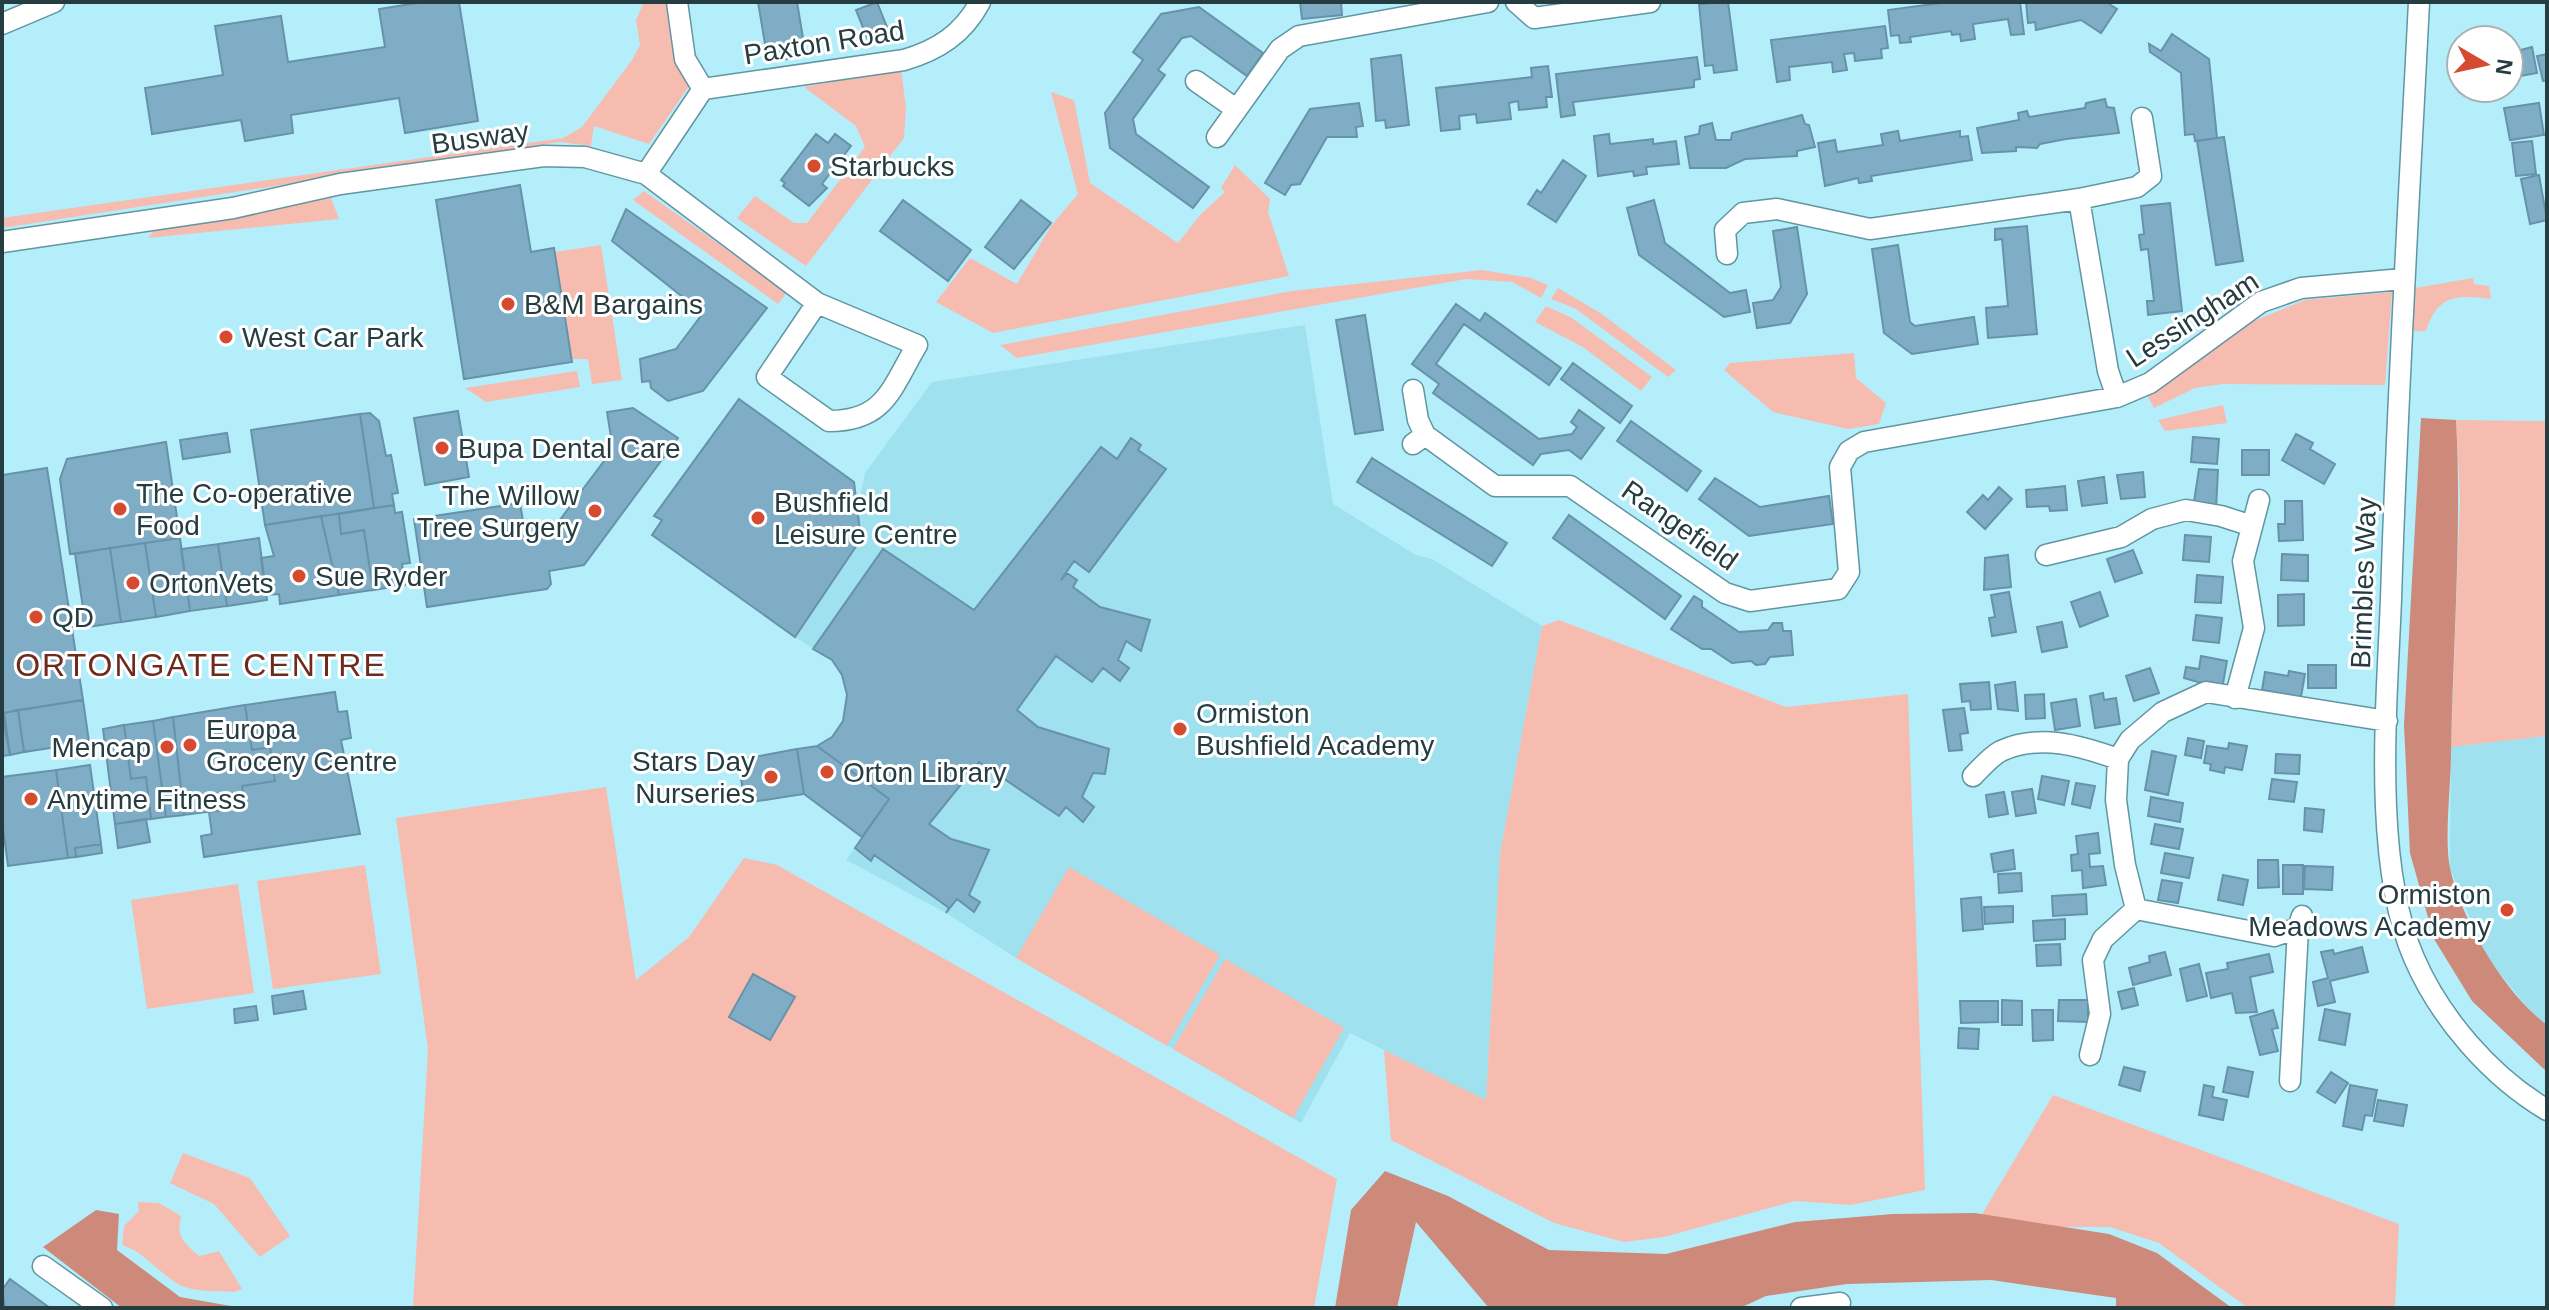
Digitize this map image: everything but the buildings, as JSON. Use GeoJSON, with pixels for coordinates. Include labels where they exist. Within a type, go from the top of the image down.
{"type":"FeatureCollection","features":[{"type":"Feature","properties":{"kind":"street"},"geometry":{"type":"LineString","coordinates":[[2,24],[54,2]]}},
{"type":"Feature","properties":{"kind":"street"},"geometry":{"type":"LineString","coordinates":[[646,174],[703,89],[685,59],[677,2]]}},
{"type":"Feature","properties":{"kind":"street","name":"Paxton Road"},"geometry":{"type":"LineString","coordinates":[[703,89],[904,60],[928,53],[950,40],[980,2]]}},
{"type":"Feature","properties":{"kind":"street"},"geometry":{"type":"LineString","coordinates":[[1217,137],[1280,49],[1299,36],[1488,2]]}},
{"type":"Feature","properties":{"kind":"street"},"geometry":{"type":"LineString","coordinates":[[1516,2],[1534,18],[1650,2]]}},
{"type":"Feature","properties":{"kind":"street","name":"Brimbles Way"},"geometry":{"type":"LineString","coordinates":[[2419,2],[2403,279],[2387,721],[2389,840],[2397,897],[2413,956],[2433,994],[2491,1068],[2547,1110]]}},
{"type":"Feature","properties":{"kind":"street"},"geometry":{"type":"LineString","coordinates":[[1196,81],[1236,109]]}},
{"type":"Feature","properties":{"kind":"street"},"geometry":{"type":"LineString","coordinates":[[1727,254],[1725,230],[1743,213],[1777,209],[1823,222],[1870,229],[2079,199],[2137,187],[2151,176],[2142,118]]}},
{"type":"Feature","properties":{"kind":"street","name":"Busway"},"geometry":{"type":"LineString","coordinates":[[2,242],[233,208],[340,184],[544,156],[585,157],[646,174],[817,303],[917,345],[877,409],[864,418],[829,421],[767,377],[817,303]]}},
{"type":"Feature","properties":{"kind":"street","name":"Lessingham"},"geometry":{"type":"LineString","coordinates":[[2079,199],[2108,371],[2117,397],[2150,383],[2261,302],[2301,288],[2403,279]]}},
{"type":"Feature","properties":{"kind":"street","name":"Rangefield"},"geometry":{"type":"LineString","coordinates":[[1413,390],[1419,440],[1495,486],[1570,486],[1725,593],[1750,601],[1838,589],[1849,572],[1840,467],[1849,451],[1864,442],[2117,397]]}},
{"type":"Feature","properties":{"kind":"street"},"geometry":{"type":"LineString","coordinates":[[2235,698],[2254,628],[2243,561],[2259,500]]}},
{"type":"Feature","properties":{"kind":"street"},"geometry":{"type":"LineString","coordinates":[[2046,555],[2121,537],[2152,519],[2186,510],[2252,526]]}},
{"type":"Feature","properties":{"kind":"street"},"geometry":{"type":"LineString","coordinates":[[2136,909],[2125,865],[2116,800],[2118,759],[2130,740],[2163,712],[2206,692],[2387,721]]}},
{"type":"Feature","properties":{"kind":"street"},"geometry":{"type":"LineString","coordinates":[[1973,776],[2000,751],[2043,742],[2076,744],[2118,759]]}},
{"type":"Feature","properties":{"kind":"street"},"geometry":{"type":"LineString","coordinates":[[2136,909],[2274,936],[2300,922],[2290,1081]]}},
{"type":"Feature","properties":{"kind":"street"},"geometry":{"type":"LineString","coordinates":[[2090,1055],[2100,1014],[2093,960],[2103,939],[2136,909]]}},
{"type":"Feature","properties":{"kind":"street"},"geometry":{"type":"LineString","coordinates":[[43,1266],[102,1308]]}},
{"type":"Feature","properties":{"kind":"street"},"geometry":{"type":"LineString","coordinates":[[1801,1308],[1840,1303]]}},
{"type":"Feature","properties":{"kind":"shaded area"},"geometry":{"type":"Polygon","coordinates":[[[644,2],[675,2],[692,82],[649,144],[594,126],[591,146],[560,142],[2,228],[2,218],[563,138],[582,127],[632,60],[640,45],[636,20],[644,2]]]}},
{"type":"Feature","properties":{"kind":"shaded area"},"geometry":{"type":"Polygon","coordinates":[[[901,69],[906,108],[904,138],[806,266],[737,218],[755,196],[794,223],[807,223],[865,147],[856,126],[804,87],[901,69]]]}},
{"type":"Feature","properties":{"kind":"shaded area"},"geometry":{"type":"Polygon","coordinates":[[[1051,92],[1074,100],[1090,183],[1178,243],[1201,214],[1225,192],[1221,188],[1235,165],[1270,199],[1268,212],[1289,276],[993,333],[936,302],[970,258],[1017,284],[1051,226],[1078,194],[1051,92]]]}},
{"type":"Feature","properties":{"kind":"shaded area"},"geometry":{"type":"Polygon","coordinates":[[[644,191],[787,292],[778,304],[633,200],[644,191]]]}},
{"type":"Feature","properties":{"kind":"shaded area"},"geometry":{"type":"Polygon","coordinates":[[[331,198],[339,219],[148,238],[157,227],[331,198]]]}},
{"type":"Feature","properties":{"kind":"shaded area"},"geometry":{"type":"Polygon","coordinates":[[[601,245],[622,380],[592,384],[588,359],[571,359],[555,252],[601,245]]]}},
{"type":"Feature","properties":{"kind":"shaded area"},"geometry":{"type":"Polygon","coordinates":[[[1482,270],[1531,278],[1548,285],[1541,298],[1512,282],[1466,279],[1017,358],[1000,345],[1292,291],[1482,270]]]}},
{"type":"Feature","properties":{"kind":"shaded area"},"geometry":{"type":"Polygon","coordinates":[[[2473,278],[2474,284],[2489,286],[2491,299],[2468,297],[2450,300],[2436,310],[2426,331],[2413,331],[2415,288],[2473,278]]]}},
{"type":"Feature","properties":{"kind":"shaded area"},"geometry":{"type":"Polygon","coordinates":[[[1558,288],[1602,314],[1676,370],[1668,377],[1576,309],[1551,299],[1558,288]]]}},
{"type":"Feature","properties":{"kind":"shaded area"},"geometry":{"type":"Polygon","coordinates":[[[2392,292],[2385,385],[2223,384],[2195,388],[2154,408],[2147,395],[2249,323],[2305,300],[2392,292]]]}},
{"type":"Feature","properties":{"kind":"shaded area"},"geometry":{"type":"Polygon","coordinates":[[[1546,306],[1572,318],[1652,377],[1641,391],[1583,347],[1535,322],[1546,306]]]}},
{"type":"Feature","properties":{"kind":"shaded area","name":"Ormiston Bushfield Academy"},"geometry":{"type":"Polygon","coordinates":[[[1305,325],[1333,504],[1416,555],[1432,559],[1542,626],[1500,854],[1486,1101],[1350,1033],[1301,1123],[1016,958],[946,913],[846,860],[889,799],[817,746],[832,737],[843,721],[847,695],[842,675],[832,660],[795,637],[861,539],[857,511],[865,473],[932,382],[1305,325]]]}},
{"type":"Feature","properties":{"kind":"shaded area"},"geometry":{"type":"Polygon","coordinates":[[[1854,353],[1856,378],[1886,403],[1879,424],[1848,429],[1773,412],[1724,370],[1730,363],[1854,353]]]}},
{"type":"Feature","properties":{"kind":"shaded area"},"geometry":{"type":"Polygon","coordinates":[[[577,371],[580,387],[486,402],[465,388],[577,371]]]}},
{"type":"Feature","properties":{"kind":"shaded area"},"geometry":{"type":"Polygon","coordinates":[[[2223,405],[2227,423],[2165,431],[2158,420],[2223,405]]]}},
{"type":"Feature","properties":{"kind":"shaded area"},"geometry":{"type":"Polygon","coordinates":[[[2421,418],[2456,420],[2458,545],[2448,827],[2450,868],[2464,910],[2487,954],[2516,995],[2547,1025],[2547,1072],[2472,1001],[2434,939],[2410,853],[2404,725],[2421,418]]]}},
{"type":"Feature","properties":{"kind":"shaded area"},"geometry":{"type":"Polygon","coordinates":[[[2456,420],[2547,421],[2547,736],[2451,747],[2460,497],[2456,420]]]}},
{"type":"Feature","properties":{"kind":"shaded area"},"geometry":{"type":"Polygon","coordinates":[[[1559,620],[1786,707],[1908,694],[1925,1190],[1851,1205],[1795,1201],[1664,1237],[1624,1242],[1554,1223],[1391,1140],[1384,1050],[1486,1100],[1500,854],[1542,626],[1559,620]]]}},
{"type":"Feature","properties":{"kind":"shaded area","name":"Ormiston Meadows Academy"},"geometry":{"type":"Polygon","coordinates":[[[2547,736],[2547,1025],[2534,1016],[2483,952],[2450,868],[2451,747],[2547,736]]]}},
{"type":"Feature","properties":{"kind":"shaded area"},"geometry":{"type":"Polygon","coordinates":[[[606,787],[636,980],[689,937],[744,858],[777,865],[1337,1179],[1314,1308],[413,1308],[428,1049],[396,818],[606,787]]]}},
{"type":"Feature","properties":{"kind":"shaded area"},"geometry":{"type":"Polygon","coordinates":[[[365,865],[381,974],[273,989],[257,881],[365,865]]]}},
{"type":"Feature","properties":{"kind":"shaded area"},"geometry":{"type":"Polygon","coordinates":[[[1069,867],[1220,955],[1167,1046],[1016,958],[1069,867]]]}},
{"type":"Feature","properties":{"kind":"shaded area"},"geometry":{"type":"Polygon","coordinates":[[[238,884],[254,993],[147,1009],[131,900],[238,884]]]}},
{"type":"Feature","properties":{"kind":"shaded area"},"geometry":{"type":"Polygon","coordinates":[[[1225,959],[1344,1028],[1293,1118],[1173,1049],[1225,959]]]}},
{"type":"Feature","properties":{"kind":"shaded area"},"geometry":{"type":"Polygon","coordinates":[[[2053,1095],[2399,1224],[2395,1308],[2248,1308],[2159,1243],[2110,1227],[1975,1226],[2053,1095]]]}},
{"type":"Feature","properties":{"kind":"shaded area"},"geometry":{"type":"Polygon","coordinates":[[[183,1153],[250,1178],[290,1236],[260,1257],[214,1204],[170,1183],[183,1153]]]}},
{"type":"Feature","properties":{"kind":"shaded area"},"geometry":{"type":"Polygon","coordinates":[[[1385,1171],[1448,1196],[1549,1250],[1666,1254],[1795,1222],[1893,1214],[1975,1213],[2109,1234],[2157,1253],[2232,1308],[2116,1308],[2116,1298],[1991,1280],[1847,1284],[1766,1296],[1740,1308],[1489,1308],[1416,1222],[1397,1308],[1335,1308],[1351,1210],[1385,1171]]]}},
{"type":"Feature","properties":{"kind":"shaded area"},"geometry":{"type":"Polygon","coordinates":[[[138,1202],[159,1203],[181,1216],[179,1229],[185,1243],[199,1256],[219,1251],[242,1289],[234,1292],[205,1291],[184,1287],[137,1252],[122,1245],[124,1226],[139,1211],[138,1202]]]}},
{"type":"Feature","properties":{"kind":"shaded area"},"geometry":{"type":"Polygon","coordinates":[[[96,1210],[119,1214],[117,1250],[180,1297],[242,1308],[122,1308],[43,1247],[96,1210]]]}},
{"type":"Feature","properties":{"kind":"place","name":"Starbucks"},"geometry":{"type":"Point","coordinates":[814,166]}},
{"type":"Feature","properties":{"kind":"place","name":"B&M Bargains"},"geometry":{"type":"Point","coordinates":[508,304]}},
{"type":"Feature","properties":{"kind":"place","name":"West Car Park"},"geometry":{"type":"Point","coordinates":[226,337]}},
{"type":"Feature","properties":{"kind":"place","name":"Bupa Dental Care"},"geometry":{"type":"Point","coordinates":[442,448]}},
{"type":"Feature","properties":{"kind":"place","name":"The Co-operative Food"},"geometry":{"type":"Point","coordinates":[120,509]}},
{"type":"Feature","properties":{"kind":"place","name":"The Willow Tree Surgery"},"geometry":{"type":"Point","coordinates":[595,511]}},
{"type":"Feature","properties":{"kind":"place","name":"Bushfield Leisure Centre"},"geometry":{"type":"Point","coordinates":[758,518]}},
{"type":"Feature","properties":{"kind":"place","name":"Sue Ryder"},"geometry":{"type":"Point","coordinates":[299,576]}},
{"type":"Feature","properties":{"kind":"place","name":"OrtonVets"},"geometry":{"type":"Point","coordinates":[133,583]}},
{"type":"Feature","properties":{"kind":"place","name":"QD"},"geometry":{"type":"Point","coordinates":[36,617]}},
{"type":"Feature","properties":{"kind":"place","name":"Ormiston Bushfield Academy"},"geometry":{"type":"Point","coordinates":[1180,729]}},
{"type":"Feature","properties":{"kind":"place","name":"Europa Grocery Centre"},"geometry":{"type":"Point","coordinates":[190,745]}},
{"type":"Feature","properties":{"kind":"place","name":"Mencap"},"geometry":{"type":"Point","coordinates":[167,747]}},
{"type":"Feature","properties":{"kind":"place","name":"Orton Library"},"geometry":{"type":"Point","coordinates":[827,772]}},
{"type":"Feature","properties":{"kind":"place","name":"Stars Day Nurseries"},"geometry":{"type":"Point","coordinates":[771,777]}},
{"type":"Feature","properties":{"kind":"place","name":"Anytime Fitness"},"geometry":{"type":"Point","coordinates":[31,799]}},
{"type":"Feature","properties":{"kind":"place","name":"Ormiston Meadows Academy"},"geometry":{"type":"Point","coordinates":[2507,910]}},
{"type":"Feature","properties":{"kind":"district","name":"ORTONGATE CENTRE"},"geometry":{"type":"Point","coordinates":[201,665]}}]}
